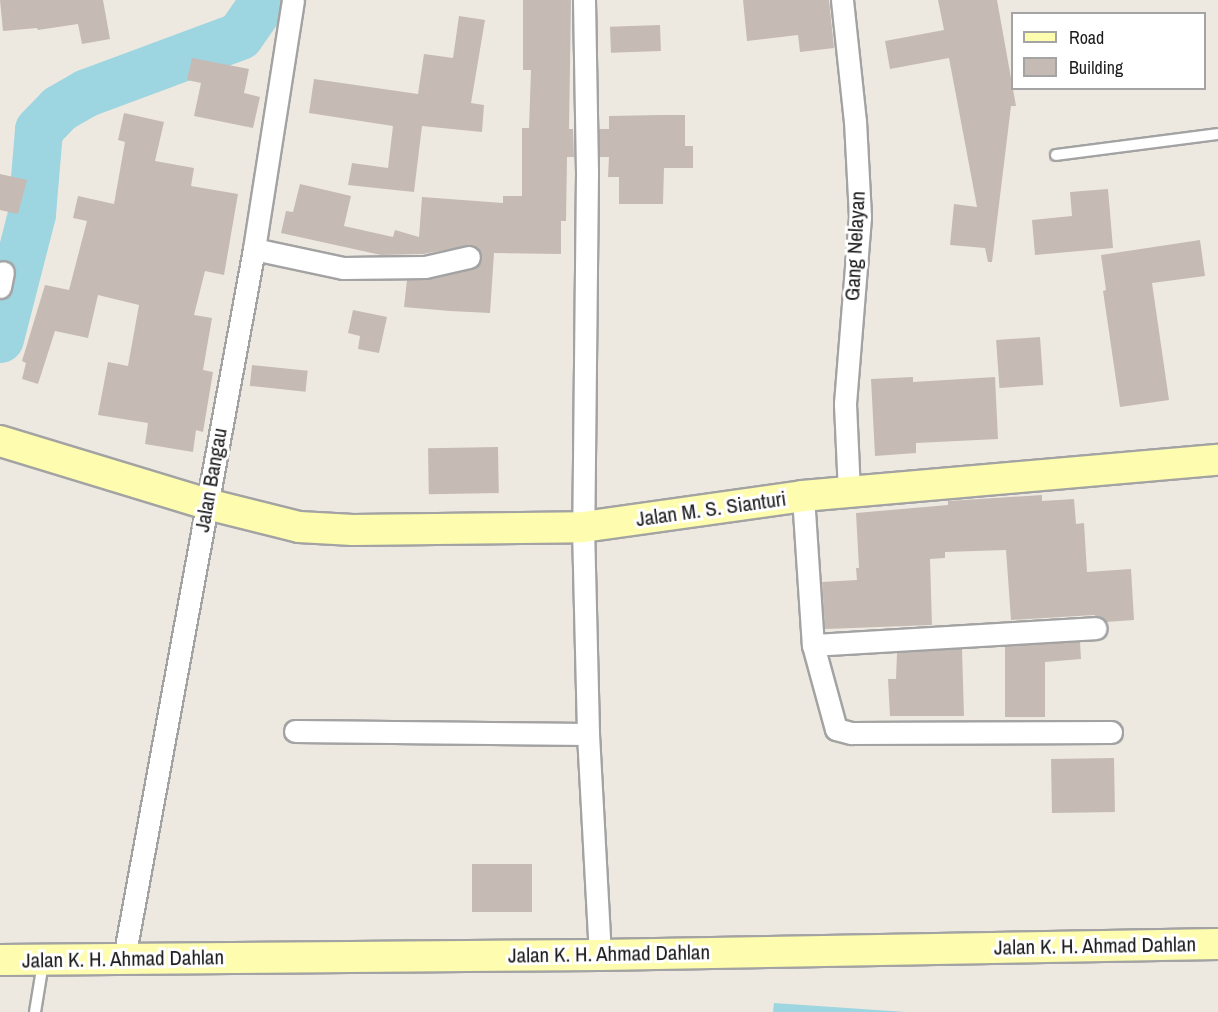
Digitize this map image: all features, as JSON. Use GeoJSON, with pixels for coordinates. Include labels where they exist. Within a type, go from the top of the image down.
{"type":"FeatureCollection","features":[{"type":"Feature","properties":{"kind":"street","name":"Jalan Bangau"},"geometry":{"type":"LineString","coordinates":[[124,958],[254,249],[293,0]]}},
{"type":"Feature","properties":{"kind":"street"},"geometry":{"type":"LineString","coordinates":[[584,0],[586,184],[583,527],[588,734],[600,955]]}},
{"type":"Feature","properties":{"kind":"street","name":"Gang Nelayan"},"geometry":{"type":"LineString","coordinates":[[842,0],[855,121],[860,217],[845,404],[849,492]]}},
{"type":"Feature","properties":{"kind":"street"},"geometry":{"type":"LineString","coordinates":[[254,249],[343,268],[425,267],[469,257]]}},
{"type":"Feature","properties":{"kind":"street","name":"Jalan M. S. Sianturi"},"geometry":{"type":"LineString","coordinates":[[0,441],[207,504],[299,527],[353,530],[583,527],[803,496],[1218,460]]}},
{"type":"Feature","properties":{"kind":"street"},"geometry":{"type":"LineString","coordinates":[[803,496],[813,645],[833,723],[842,732],[1111,732]]}},
{"type":"Feature","properties":{"kind":"street"},"geometry":{"type":"LineString","coordinates":[[813,645],[1095,628]]}},
{"type":"Feature","properties":{"kind":"street"},"geometry":{"type":"LineString","coordinates":[[295,731],[588,734]]}},
{"type":"Feature","properties":{"kind":"street","name":"Jalan K. H. Ahmad Dahlan"},"geometry":{"type":"LineString","coordinates":[[0,960],[600,955],[1218,944]]}},
{"type":"Feature","properties":{"kind":"lane"},"geometry":{"type":"LineString","coordinates":[[1056,155],[1218,134]]}},
{"type":"Feature","properties":{"kind":"lane"},"geometry":{"type":"LineString","coordinates":[[35,1012],[44,959]]}},
{"type":"Feature","properties":{"kind":"water"},"geometry":{"type":"Polygon","coordinates":[[[774,1003],[906,1012],[773,1012],[774,1003]]]}},
{"type":"Feature","properties":{"kind":"building"},"geometry":{"type":"Polygon","coordinates":[[[0,0],[103,0],[110,39],[82,44],[78,24],[38,30],[37,28],[3,31],[0,0]]]}},
{"type":"Feature","properties":{"kind":"building"},"geometry":{"type":"Polygon","coordinates":[[[523,0],[571,0],[569,129],[573,129],[574,157],[567,157],[566,221],[561,221],[561,254],[494,253],[490,313],[450,311],[404,307],[407,280],[428,279],[478,266],[481,255],[473,245],[423,254],[381,255],[281,233],[286,211],[293,212],[300,184],[351,196],[344,226],[393,237],[395,230],[419,237],[422,197],[503,203],[503,196],[522,196],[522,128],[529,128],[531,70],[523,70],[523,0]]]}},
{"type":"Feature","properties":{"kind":"building"},"geometry":{"type":"Polygon","coordinates":[[[743,0],[829,0],[834,48],[800,52],[798,35],[747,41],[743,0]]]}},
{"type":"Feature","properties":{"kind":"building"},"geometry":{"type":"Polygon","coordinates":[[[938,0],[997,0],[1011,78],[1011,90],[1013,90],[1016,106],[1011,106],[992,262],[988,262],[985,248],[950,245],[954,204],[977,207],[949,58],[890,69],[885,41],[944,30],[938,0]]]}},
{"type":"Feature","properties":{"kind":"building"},"geometry":{"type":"Polygon","coordinates":[[[459,16],[485,20],[471,103],[484,105],[482,132],[422,126],[414,192],[348,185],[352,163],[388,168],[393,126],[309,113],[314,79],[418,94],[424,54],[453,58],[459,16]]]}},
{"type":"Feature","properties":{"kind":"building"},"geometry":{"type":"Polygon","coordinates":[[[660,25],[661,51],[611,53],[610,27],[660,25]]]}},
{"type":"Feature","properties":{"kind":"building"},"geometry":{"type":"Polygon","coordinates":[[[192,58],[249,69],[244,93],[260,97],[253,128],[194,116],[201,83],[187,80],[192,58]]]}},
{"type":"Feature","properties":{"kind":"building"},"geometry":{"type":"Polygon","coordinates":[[[124,113],[164,122],[155,161],[194,168],[191,186],[238,194],[224,275],[205,271],[194,315],[212,318],[203,370],[213,372],[203,432],[196,430],[193,452],[145,444],[148,423],[98,415],[108,362],[128,366],[139,305],[98,295],[88,338],[55,331],[38,384],[22,379],[26,363],[22,361],[45,285],[69,290],[87,221],[73,218],[78,196],[114,204],[125,142],[118,140],[124,113]]]}},
{"type":"Feature","properties":{"kind":"building"},"geometry":{"type":"Polygon","coordinates":[[[685,115],[685,146],[693,146],[693,168],[664,168],[663,204],[619,204],[619,177],[608,177],[609,157],[599,157],[599,129],[609,129],[609,116],[685,115]]]}},
{"type":"Feature","properties":{"kind":"building"},"geometry":{"type":"Polygon","coordinates":[[[0,174],[27,180],[18,214],[0,210],[0,174]]]}},
{"type":"Feature","properties":{"kind":"building"},"geometry":{"type":"Polygon","coordinates":[[[1108,189],[1113,248],[1035,255],[1032,220],[1072,216],[1070,192],[1108,189]]]}},
{"type":"Feature","properties":{"kind":"building"},"geometry":{"type":"Polygon","coordinates":[[[1200,240],[1205,276],[1152,283],[1169,400],[1120,407],[1103,291],[1106,290],[1101,255],[1200,240]]]}},
{"type":"Feature","properties":{"kind":"building"},"geometry":{"type":"Polygon","coordinates":[[[353,310],[387,317],[379,353],[358,349],[360,336],[348,333],[353,310]]]}},
{"type":"Feature","properties":{"kind":"building"},"geometry":{"type":"Polygon","coordinates":[[[1040,337],[1043,385],[999,388],[996,340],[1040,337]]]}},
{"type":"Feature","properties":{"kind":"building"},"geometry":{"type":"Polygon","coordinates":[[[252,365],[308,371],[305,392],[250,386],[252,365]]]}},
{"type":"Feature","properties":{"kind":"building"},"geometry":{"type":"Polygon","coordinates":[[[913,377],[913,382],[995,377],[998,439],[916,443],[916,453],[875,456],[871,379],[913,377]]]}},
{"type":"Feature","properties":{"kind":"building"},"geometry":{"type":"Polygon","coordinates":[[[498,447],[499,493],[429,494],[428,448],[498,447]]]}},
{"type":"Feature","properties":{"kind":"building"},"geometry":{"type":"Polygon","coordinates":[[[1042,495],[1042,501],[1074,499],[1076,524],[1084,523],[1087,572],[1131,569],[1134,620],[1106,622],[1094,615],[1011,620],[1006,550],[945,552],[945,558],[930,559],[932,625],[825,629],[822,582],[857,580],[856,568],[859,568],[856,513],[948,505],[948,501],[1042,495]]]}},
{"type":"Feature","properties":{"kind":"building"},"geometry":{"type":"Polygon","coordinates":[[[1080,642],[1081,659],[1045,662],[1045,717],[1005,717],[1005,646],[1080,642]]]}},
{"type":"Feature","properties":{"kind":"building"},"geometry":{"type":"Polygon","coordinates":[[[962,649],[964,716],[890,716],[888,679],[896,679],[897,653],[962,649]]]}},
{"type":"Feature","properties":{"kind":"building"},"geometry":{"type":"Polygon","coordinates":[[[1114,758],[1115,812],[1052,813],[1051,759],[1114,758]]]}},
{"type":"Feature","properties":{"kind":"building"},"geometry":{"type":"Polygon","coordinates":[[[472,864],[532,864],[532,912],[472,912],[472,864]]]}},
{"type":"Feature","properties":{"kind":"waterway"},"geometry":{"type":"LineString","coordinates":[[0,339],[32,214],[39,130],[59,109],[87,93],[240,36],[265,0]]}}]}
